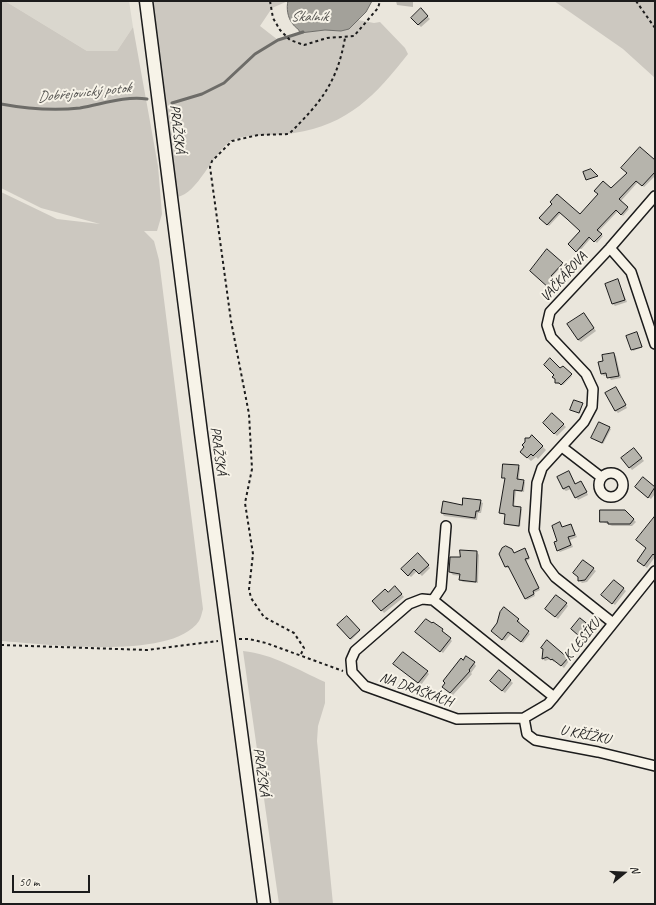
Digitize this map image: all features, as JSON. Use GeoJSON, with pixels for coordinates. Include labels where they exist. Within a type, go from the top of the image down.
{"type":"FeatureCollection","features":[{"type":"Feature","properties":{"kind":"main road","name":"PRAŽSKÁ"},"geometry":{"type":"LineString","coordinates":[[146,1],[228,639],[264,904]]}},
{"type":"Feature","properties":{"kind":"street","name":"VAČKÁŘOVA"},"geometry":{"type":"LineString","coordinates":[[614,623],[554,577],[546,565],[534,530],[537,483],[542,468],[584,422],[592,407],[593,389],[586,374],[551,337],[547,325],[550,312],[610,248],[655,196]]}},
{"type":"Feature","properties":{"kind":"street"},"geometry":{"type":"LineString","coordinates":[[610,248],[631,272],[655,344]]}},
{"type":"Feature","properties":{"kind":"street"},"geometry":{"type":"LineString","coordinates":[[562,447],[601,477]]}},
{"type":"Feature","properties":{"kind":"street"},"geometry":{"type":"LineString","coordinates":[[433,600],[441,588],[446,526]]}},
{"type":"Feature","properties":{"kind":"street","name":"K LESÍKU"},"geometry":{"type":"LineString","coordinates":[[524,718],[542,708],[554,697],[655,571]]}},
{"type":"Feature","properties":{"kind":"street"},"geometry":{"type":"LineString","coordinates":[[352,672],[351,660],[355,652],[409,604],[422,598],[433,600],[554,697]]}},
{"type":"Feature","properties":{"kind":"street","name":"NA DRAŠKÁCH"},"geometry":{"type":"LineString","coordinates":[[352,672],[365,686],[456,719],[524,718]]}},
{"type":"Feature","properties":{"kind":"street","name":"U KŘÍŽKU"},"geometry":{"type":"LineString","coordinates":[[524,718],[527,734],[535,740],[620,756],[655,766]]}},
{"type":"Feature","properties":{"kind":"path"},"geometry":{"type":"LineString","coordinates":[[270,1],[273,18],[280,30],[290,40],[304,45],[327,38],[345,38],[354,36],[378,8],[380,1]]}},
{"type":"Feature","properties":{"kind":"path"},"geometry":{"type":"LineString","coordinates":[[636,1],[655,28]]}},
{"type":"Feature","properties":{"kind":"path"},"geometry":{"type":"LineString","coordinates":[[301,654],[304,648],[294,633],[264,617],[251,598],[249,589],[253,554],[245,503],[252,469],[249,414],[231,321],[210,167],[212,161],[232,141],[258,135],[289,134],[317,106],[332,84],[340,62],[345,38]]}},
{"type":"Feature","properties":{"kind":"path"},"geometry":{"type":"LineString","coordinates":[[1,645],[146,650],[228,639],[249,639],[301,654],[337,670],[352,672]]}},
{"type":"Feature","properties":{"kind":"shaded area"},"geometry":{"type":"Polygon","coordinates":[[[1,1],[5,1],[87,51],[117,51],[133,27],[158,166],[162,214],[157,231],[144,231],[154,241],[159,260],[203,609],[199,621],[185,633],[163,641],[136,646],[76,647],[1,641],[1,192],[57,219],[100,224],[41,208],[1,188],[1,1]]]}},
{"type":"Feature","properties":{"kind":"shaded area"},"geometry":{"type":"Polygon","coordinates":[[[5,1],[129,1],[133,27],[117,51],[87,51],[5,1]]]}},
{"type":"Feature","properties":{"kind":"shaded area"},"geometry":{"type":"Polygon","coordinates":[[[152,1],[288,1],[272,8],[260,26],[278,40],[300,33],[325,30],[341,31],[349,29],[358,20],[374,23],[380,22],[405,48],[408,54],[372,95],[359,106],[330,123],[313,129],[294,133],[244,137],[231,141],[218,154],[192,189],[177,197],[152,1]]]}},
{"type":"Feature","properties":{"kind":"shaded area"},"geometry":{"type":"Polygon","coordinates":[[[554,1],[655,1],[655,78],[623,49],[554,1]]]}},
{"type":"Feature","properties":{"kind":"shaded area"},"geometry":{"type":"Polygon","coordinates":[[[243,651],[265,655],[325,682],[325,703],[318,726],[317,741],[333,904],[279,904],[243,651]]]}},
{"type":"Feature","properties":{"kind":"water","name":"Skalník"},"geometry":{"type":"Polygon","coordinates":[[[288,1],[372,1],[366,12],[349,29],[341,31],[325,30],[300,33],[289,18],[287,10],[288,1]]]}},
{"type":"Feature","properties":{"kind":"building"},"geometry":{"type":"Polygon","coordinates":[[[421,8],[428,16],[418,25],[411,18],[421,8]]]}},
{"type":"Feature","properties":{"kind":"building"},"geometry":{"type":"Polygon","coordinates":[[[640,147],[655,160],[655,172],[642,186],[636,181],[619,199],[628,207],[621,215],[616,210],[597,230],[602,234],[594,242],[589,237],[576,252],[568,244],[580,231],[567,219],[559,212],[547,225],[539,218],[552,204],[550,202],[557,194],[580,214],[598,194],[594,191],[603,181],[611,188],[627,173],[621,168],[640,147]]]}},
{"type":"Feature","properties":{"kind":"building"},"geometry":{"type":"Polygon","coordinates":[[[591,169],[598,176],[586,180],[583,172],[591,169]]]}},
{"type":"Feature","properties":{"kind":"building"},"geometry":{"type":"Polygon","coordinates":[[[547,249],[563,263],[551,276],[557,281],[550,289],[530,271],[547,249]]]}},
{"type":"Feature","properties":{"kind":"building"},"geometry":{"type":"Polygon","coordinates":[[[618,279],[625,300],[612,304],[605,284],[618,279]]]}},
{"type":"Feature","properties":{"kind":"building"},"geometry":{"type":"Polygon","coordinates":[[[584,313],[594,328],[578,340],[567,324],[584,313]]]}},
{"type":"Feature","properties":{"kind":"building"},"geometry":{"type":"Polygon","coordinates":[[[637,332],[642,347],[631,350],[626,336],[637,332]]]}},
{"type":"Feature","properties":{"kind":"building"},"geometry":{"type":"Polygon","coordinates":[[[614,353],[619,376],[607,378],[606,373],[601,374],[598,362],[603,361],[602,355],[614,353]]]}},
{"type":"Feature","properties":{"kind":"building"},"geometry":{"type":"Polygon","coordinates":[[[550,358],[560,368],[563,366],[572,374],[561,385],[559,383],[555,383],[555,379],[552,377],[554,375],[544,365],[550,358]]]}},
{"type":"Feature","properties":{"kind":"building"},"geometry":{"type":"Polygon","coordinates":[[[616,387],[626,405],[615,411],[605,393],[616,387]]]}},
{"type":"Feature","properties":{"kind":"building"},"geometry":{"type":"Polygon","coordinates":[[[574,400],[583,403],[579,413],[570,410],[574,400]]]}},
{"type":"Feature","properties":{"kind":"building"},"geometry":{"type":"Polygon","coordinates":[[[552,413],[564,424],[554,434],[543,423],[552,413]]]}},
{"type":"Feature","properties":{"kind":"building"},"geometry":{"type":"Polygon","coordinates":[[[599,422],[610,427],[602,443],[591,438],[599,422]]]}},
{"type":"Feature","properties":{"kind":"building"},"geometry":{"type":"Polygon","coordinates":[[[532,435],[543,446],[533,456],[531,454],[527,458],[520,452],[524,447],[522,445],[525,442],[525,438],[529,438],[532,435]]]}},
{"type":"Feature","properties":{"kind":"building"},"geometry":{"type":"Polygon","coordinates":[[[634,448],[642,458],[629,468],[621,458],[634,448]]]}},
{"type":"Feature","properties":{"kind":"building"},"geometry":{"type":"Polygon","coordinates":[[[503,464],[519,465],[517,479],[524,480],[522,491],[514,490],[513,506],[521,507],[519,526],[504,524],[505,514],[499,513],[505,478],[502,478],[503,464]]]}},
{"type":"Feature","properties":{"kind":"building"},"geometry":{"type":"Polygon","coordinates":[[[569,471],[575,484],[581,481],[587,492],[575,498],[569,486],[563,489],[557,477],[569,471]]]}},
{"type":"Feature","properties":{"kind":"building"},"geometry":{"type":"Polygon","coordinates":[[[643,477],[655,487],[648,498],[635,487],[643,477]]]}},
{"type":"Feature","properties":{"kind":"building"},"geometry":{"type":"Polygon","coordinates":[[[463,498],[481,500],[479,511],[476,511],[475,518],[441,513],[443,501],[462,505],[463,498]]]}},
{"type":"Feature","properties":{"kind":"building"},"geometry":{"type":"Polygon","coordinates":[[[600,510],[625,510],[634,519],[630,524],[608,524],[608,522],[600,522],[600,510]]]}},
{"type":"Feature","properties":{"kind":"building"},"geometry":{"type":"Polygon","coordinates":[[[655,516],[655,556],[653,554],[644,566],[637,561],[646,548],[636,540],[655,516]]]}},
{"type":"Feature","properties":{"kind":"building"},"geometry":{"type":"Polygon","coordinates":[[[560,522],[562,527],[571,524],[575,535],[568,537],[571,545],[557,551],[554,542],[557,541],[552,526],[560,522]]]}},
{"type":"Feature","properties":{"kind":"building"},"geometry":{"type":"Polygon","coordinates":[[[506,546],[512,549],[514,553],[525,548],[529,558],[525,559],[539,588],[533,591],[534,594],[525,599],[508,566],[505,567],[499,554],[502,548],[506,546]]]}},
{"type":"Feature","properties":{"kind":"building"},"geometry":{"type":"Polygon","coordinates":[[[460,550],[477,551],[476,582],[459,580],[460,574],[449,572],[450,557],[460,557],[460,550]]]}},
{"type":"Feature","properties":{"kind":"building"},"geometry":{"type":"Polygon","coordinates":[[[418,553],[429,565],[419,574],[414,569],[408,576],[401,569],[418,553]]]}},
{"type":"Feature","properties":{"kind":"building"},"geometry":{"type":"Polygon","coordinates":[[[583,560],[594,568],[585,580],[578,581],[578,577],[573,573],[583,560]]]}},
{"type":"Feature","properties":{"kind":"building"},"geometry":{"type":"Polygon","coordinates":[[[614,580],[624,588],[612,604],[601,595],[614,580]]]}},
{"type":"Feature","properties":{"kind":"building"},"geometry":{"type":"Polygon","coordinates":[[[395,586],[402,594],[381,611],[372,601],[385,589],[388,592],[395,586]]]}},
{"type":"Feature","properties":{"kind":"building"},"geometry":{"type":"Polygon","coordinates":[[[556,595],[567,603],[555,617],[545,609],[556,595]]]}},
{"type":"Feature","properties":{"kind":"building"},"geometry":{"type":"Polygon","coordinates":[[[504,607],[519,619],[517,621],[529,631],[521,642],[508,632],[502,640],[491,631],[497,623],[500,612],[504,607]]]}},
{"type":"Feature","properties":{"kind":"building"},"geometry":{"type":"Polygon","coordinates":[[[347,616],[360,630],[350,639],[337,625],[347,616]]]}},
{"type":"Feature","properties":{"kind":"building"},"geometry":{"type":"Polygon","coordinates":[[[580,618],[595,630],[586,642],[571,629],[580,618]]]}},
{"type":"Feature","properties":{"kind":"building"},"geometry":{"type":"Polygon","coordinates":[[[426,619],[443,629],[442,631],[451,638],[440,652],[415,632],[426,619]]]}},
{"type":"Feature","properties":{"kind":"building"},"geometry":{"type":"Polygon","coordinates":[[[547,640],[568,658],[561,666],[547,657],[542,659],[543,649],[541,648],[547,640]]]}},
{"type":"Feature","properties":{"kind":"building"},"geometry":{"type":"Polygon","coordinates":[[[403,652],[428,671],[418,683],[393,664],[403,652]]]}},
{"type":"Feature","properties":{"kind":"building"},"geometry":{"type":"Polygon","coordinates":[[[466,656],[475,662],[469,670],[470,671],[450,693],[442,687],[445,683],[443,681],[461,658],[463,660],[466,656]]]}},
{"type":"Feature","properties":{"kind":"building"},"geometry":{"type":"Polygon","coordinates":[[[499,670],[511,680],[502,691],[490,681],[499,670]]]}},
{"type":"Feature","properties":{"kind":"waterway","name":"Dobřejovický potok"},"geometry":{"type":"LineString","coordinates":[[172,103],[202,94],[224,83],[255,54],[278,40],[303,32]]}},
{"type":"Feature","properties":{"kind":"waterway","name":"Dobřejovický potok"},"geometry":{"type":"LineString","coordinates":[[1,104],[31,108],[60,109],[80,108],[122,99],[147,99]]}}]}
